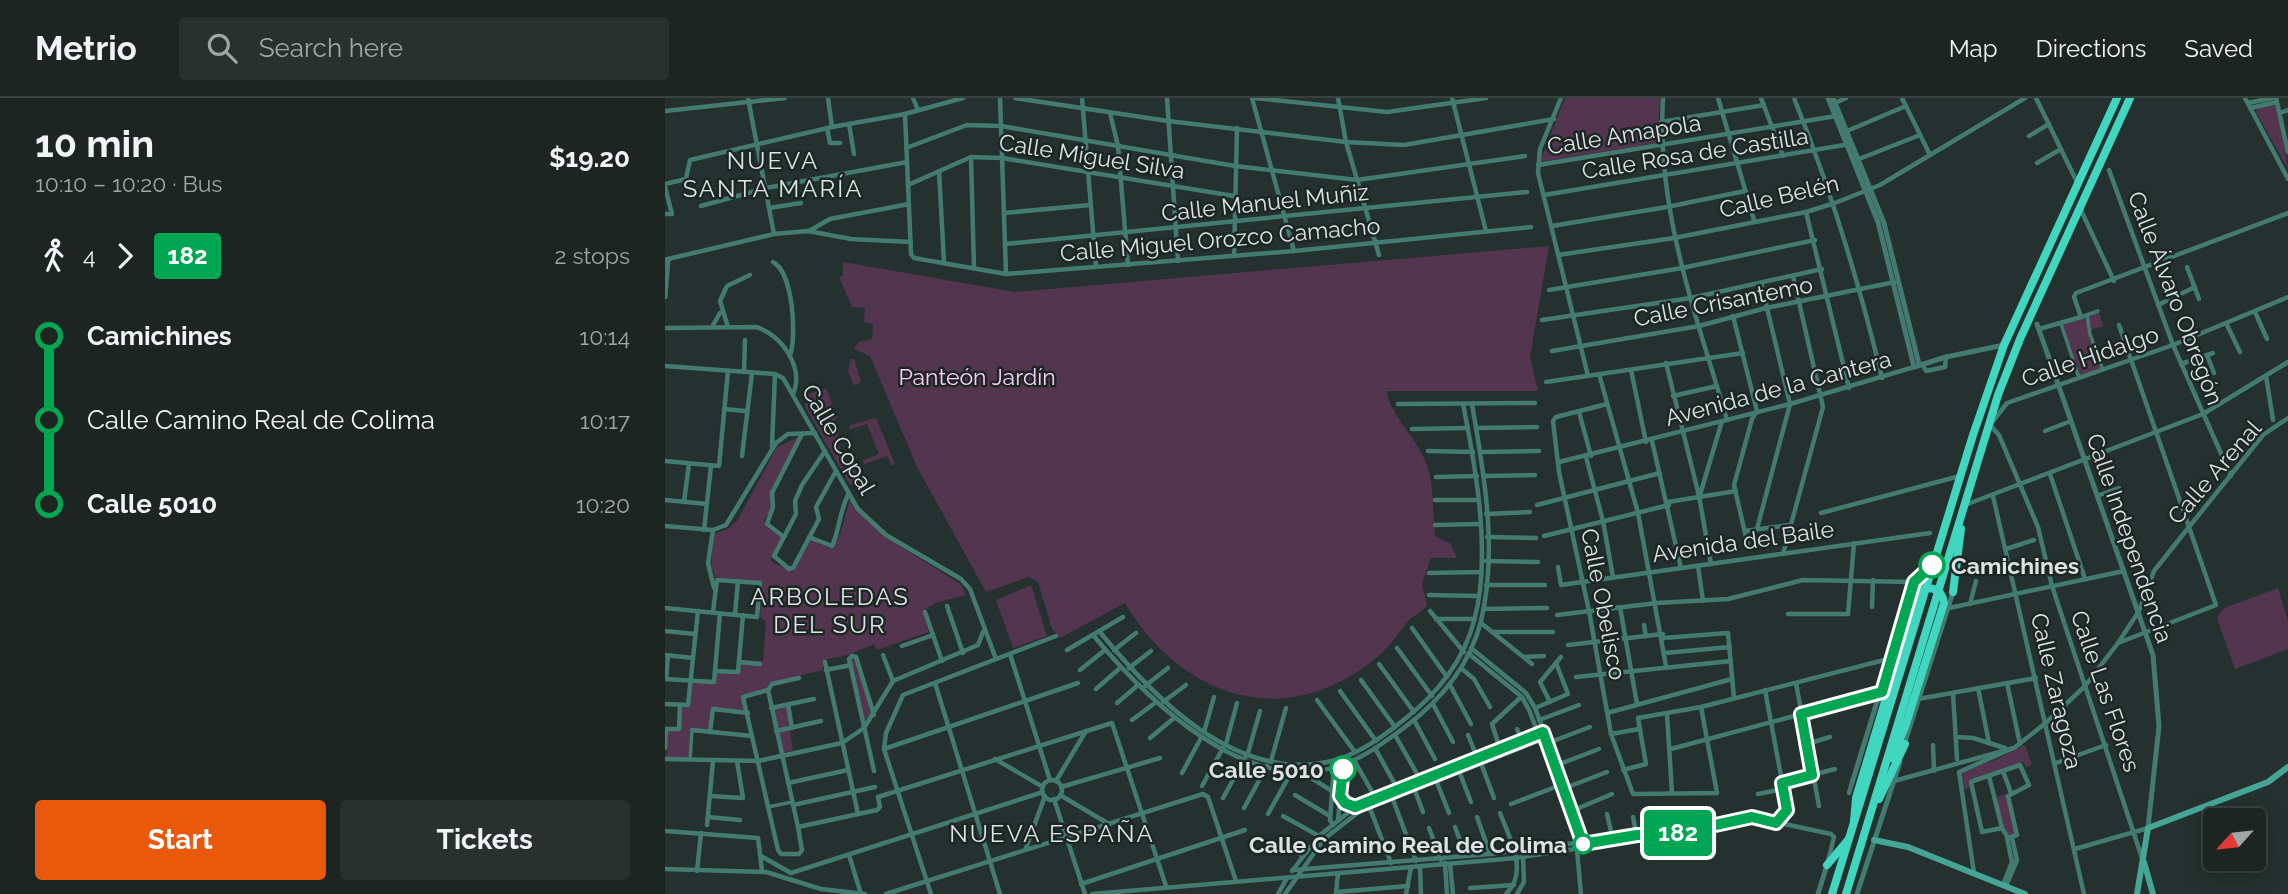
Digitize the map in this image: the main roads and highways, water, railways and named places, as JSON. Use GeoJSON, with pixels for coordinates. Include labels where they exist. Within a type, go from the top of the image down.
{"type":"FeatureCollection","features":[{"type":"Feature","properties":{"kind":"highway"},"geometry":{"type":"LineString","coordinates":[[1832,894],[1854,831],[1960,475],[2004,345],[2117,98]]}},
{"type":"Feature","properties":{"kind":"highway"},"geometry":{"type":"LineString","coordinates":[[1846,894],[1964,505],[2020,339],[2130,98]]}},
{"type":"Feature","properties":{"kind":"highway"},"geometry":{"type":"LineString","coordinates":[[1953,592],[1964,505]]}},
{"type":"Feature","properties":{"kind":"highway"},"geometry":{"type":"LineString","coordinates":[[1914,582],[1931,569]]}},
{"type":"Feature","properties":{"kind":"highway"},"geometry":{"type":"LineString","coordinates":[[1853,795],[1872,746],[1918,593],[1931,588],[1943,598],[1940,616],[1905,727],[1877,790]]}},
{"type":"Feature","properties":{"kind":"highway"},"geometry":{"type":"LineString","coordinates":[[1872,746],[1873,718]]}},
{"type":"Feature","properties":{"kind":"highway"},"geometry":{"type":"LineString","coordinates":[[1867,824],[1905,744]]}},
{"type":"Feature","properties":{"kind":"highway"},"geometry":{"type":"LineString","coordinates":[[1826,865],[1854,831],[1852,783]]}},
{"type":"Feature","properties":{"kind":"main road","name":"Calle Independencia"},"geometry":{"type":"LineString","coordinates":[[2137,894],[2148,828],[2268,782],[2288,767]]}},
{"type":"Feature","properties":{"kind":"main road"},"geometry":{"type":"LineString","coordinates":[[1874,840],[1908,847],[2025,894]]}},
{"type":"Feature","properties":{"kind":"main road","name":"Calle Las Flores"},"geometry":{"type":"LineString","coordinates":[[2143,862],[2153,894]]}},
{"type":"Feature","properties":{"kind":"place","name":"Camichines"},"geometry":{"type":"Point","coordinates":[1932,565]}},
{"type":"Feature","properties":{"kind":"place","name":"Calle 5010"},"geometry":{"type":"Point","coordinates":[1343,769]}},
{"type":"Feature","properties":{"kind":"place","name":"Calle Camino Real de Colima"},"geometry":{"type":"Point","coordinates":[1583,844]}},
{"type":"Feature","properties":{"kind":"district","name":"NUEVA SANTA MARÍA"},"geometry":{"type":"Point","coordinates":[773,174]}},
{"type":"Feature","properties":{"kind":"district","name":"ARBOLEDAS DEL SUR"},"geometry":{"type":"Point","coordinates":[830,610]}},
{"type":"Feature","properties":{"kind":"district","name":"NUEVA ESPAÑA"},"geometry":{"type":"Point","coordinates":[1052,833]}},
{"type":"Feature","properties":{"kind":"park label","name":"Panteón Jardín"},"geometry":{"type":"Point","coordinates":[977,376]}}]}
